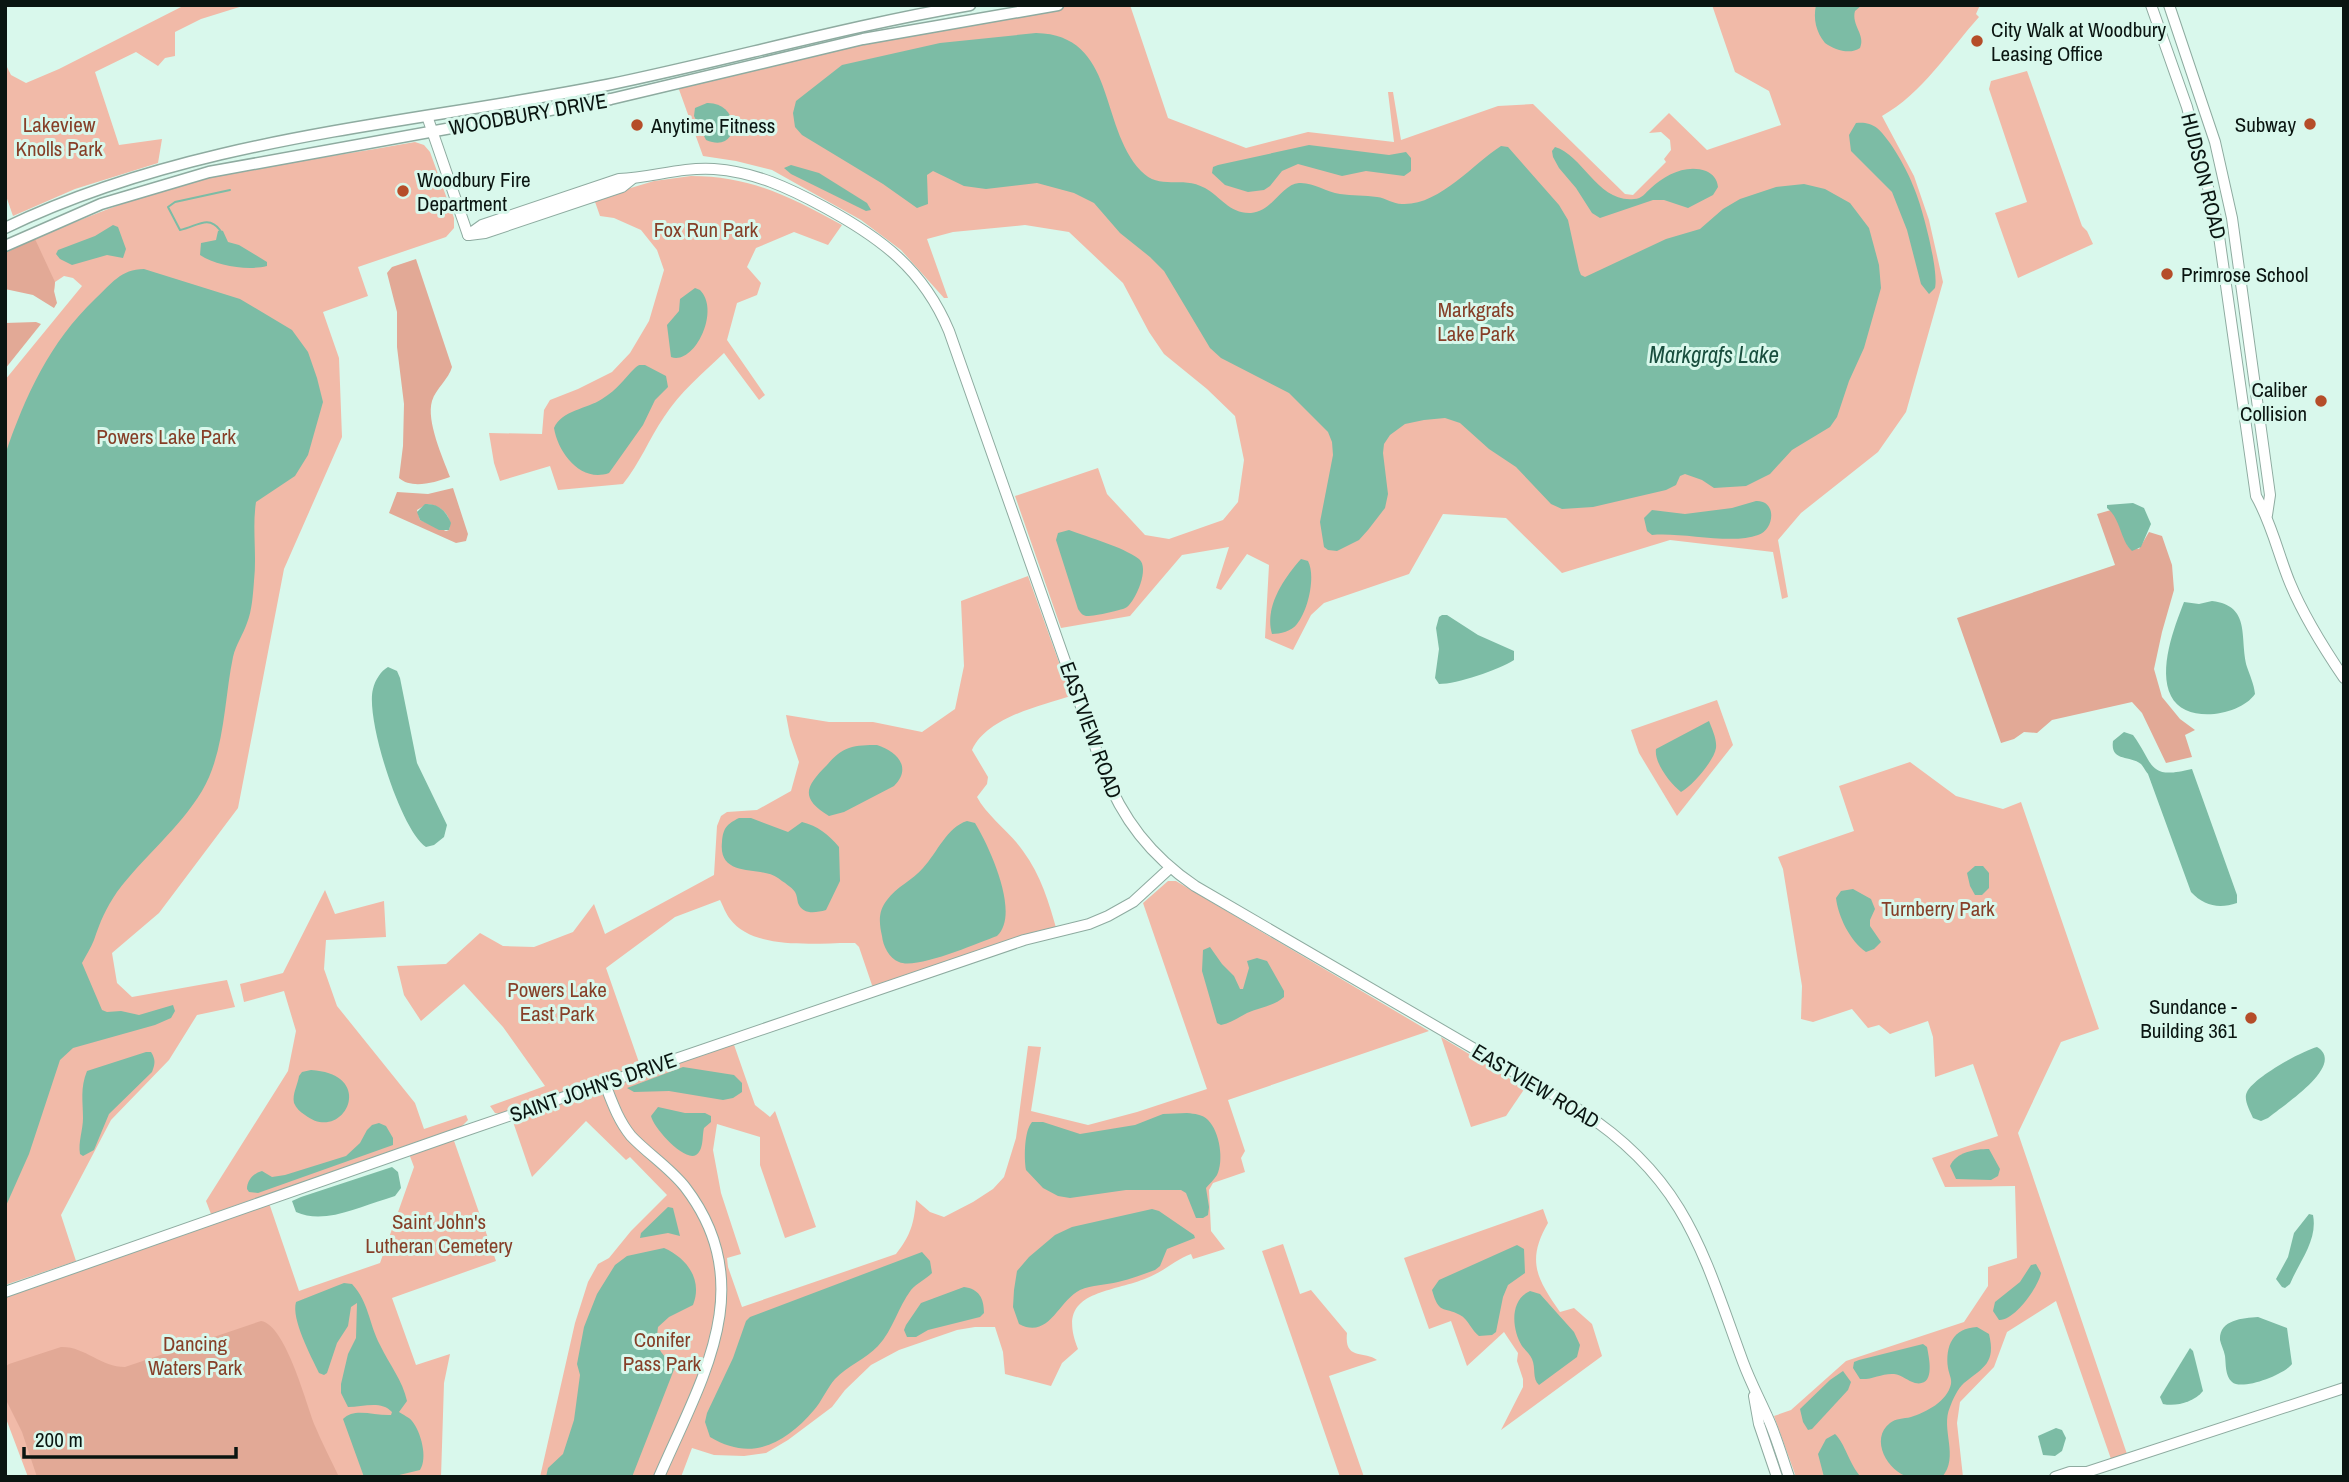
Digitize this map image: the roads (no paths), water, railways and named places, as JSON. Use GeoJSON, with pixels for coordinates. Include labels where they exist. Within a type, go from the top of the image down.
{"type":"FeatureCollection","features":[{"type":"Feature","properties":{"kind":"main road","name":"WOODBURY DRIVE"},"geometry":{"type":"LineString","coordinates":[[5,228],[89,192],[173,165],[243,149],[606,85],[897,18],[970,5]]}},
{"type":"Feature","properties":{"kind":"main road","name":"WOODBURY DRIVE"},"geometry":{"type":"LineString","coordinates":[[5,246],[87,210],[178,180],[248,164],[611,99],[863,39],[1058,5]]}},
{"type":"Feature","properties":{"kind":"street","name":"HUDSON ROAD"},"geometry":{"type":"LineString","coordinates":[[2151,5],[2187,107],[2212,197],[2256,496],[2267,516],[2302,611],[2344,678]]}},
{"type":"Feature","properties":{"kind":"street","name":"HUDSON ROAD"},"geometry":{"type":"LineString","coordinates":[[2169,5],[2215,142],[2237,243],[2270,495],[2267,516]]}},
{"type":"Feature","properties":{"kind":"street"},"geometry":{"type":"LineString","coordinates":[[427,116],[432,131]]}},
{"type":"Feature","properties":{"kind":"street","name":"EASTVIEW ROAD"},"geometry":{"type":"LineString","coordinates":[[432,131],[468,235],[485,233],[622,187],[633,179],[668,171],[708,169],[735,172],[773,182],[869,233],[902,261],[940,310],[1113,794],[1138,834],[1170,868],[1205,892],[1581,1111],[1618,1138],[1660,1181],[1695,1235],[1789,1477]]}},
{"type":"Feature","properties":{"kind":"street","name":"SAINT JOHN'S DRIVE"},"geometry":{"type":"LineString","coordinates":[[5,1292],[1024,940],[1098,920],[1133,902],[1170,868]]}},
{"type":"Feature","properties":{"kind":"street"},"geometry":{"type":"LineString","coordinates":[[605,1084],[625,1127],[640,1145],[675,1175],[693,1198],[709,1229],[720,1273],[721,1316],[714,1346],[659,1477]]}},
{"type":"Feature","properties":{"kind":"street","name":"EASTVIEW ROAD"},"geometry":{"type":"LineString","coordinates":[[1752,1385],[1759,1424],[1777,1477]]}},
{"type":"Feature","properties":{"kind":"street"},"geometry":{"type":"LineString","coordinates":[[2055,1477],[2070,1472],[2084,1474],[2344,1388]]}},
{"type":"Feature","properties":{"kind":"water"},"geometry":{"type":"Polygon","coordinates":[[[1816,5],[1862,5],[1855,11],[1854,16],[1861,39],[1860,48],[1842,51],[1825,43],[1816,25],[1816,5]]]}},
{"type":"Feature","properties":{"kind":"water","name":"Markgrafs Lake"},"geometry":{"type":"Polygon","coordinates":[[[1036,33],[1062,38],[1081,49],[1093,65],[1103,86],[1127,152],[1141,171],[1148,177],[1163,182],[1196,184],[1231,208],[1244,213],[1265,208],[1287,188],[1299,183],[1340,194],[1377,197],[1399,204],[1416,203],[1442,191],[1501,146],[1508,147],[1559,205],[1568,220],[1579,270],[1585,277],[1666,239],[1700,229],[1723,209],[1740,199],[1776,187],[1804,184],[1825,189],[1850,203],[1869,228],[1879,265],[1881,288],[1864,348],[1837,417],[1830,427],[1792,450],[1770,474],[1746,486],[1714,488],[1685,474],[1680,476],[1676,485],[1666,490],[1593,507],[1562,509],[1551,504],[1516,467],[1489,449],[1460,423],[1445,418],[1405,424],[1390,435],[1384,444],[1388,494],[1385,508],[1359,540],[1337,551],[1328,550],[1324,547],[1320,522],[1333,455],[1328,432],[1289,393],[1221,358],[1210,348],[1164,271],[1120,233],[1094,203],[1074,193],[1037,183],[986,189],[964,186],[933,171],[927,175],[928,204],[917,208],[802,135],[795,127],[793,113],[796,101],[842,65],[940,43],[1036,33]]]}},
{"type":"Feature","properties":{"kind":"water"},"geometry":{"type":"Polygon","coordinates":[[[707,103],[727,110],[733,127],[726,140],[718,143],[706,140],[694,116],[695,108],[707,103]]]}},
{"type":"Feature","properties":{"kind":"water"},"geometry":{"type":"Polygon","coordinates":[[[1856,123],[1870,124],[1882,133],[1911,181],[1925,223],[1935,267],[1935,288],[1929,294],[1921,284],[1907,230],[1892,192],[1851,151],[1849,135],[1856,123]]]}},
{"type":"Feature","properties":{"kind":"water"},"geometry":{"type":"Polygon","coordinates":[[[1309,145],[1389,155],[1406,152],[1411,158],[1411,171],[1404,176],[1366,171],[1342,176],[1298,164],[1282,171],[1264,190],[1248,192],[1225,185],[1212,173],[1213,167],[1218,165],[1309,145]]]}},
{"type":"Feature","properties":{"kind":"water"},"geometry":{"type":"Polygon","coordinates":[[[1555,147],[1574,159],[1610,194],[1621,198],[1639,198],[1669,175],[1691,169],[1711,174],[1718,187],[1713,195],[1688,208],[1664,200],[1653,200],[1600,218],[1592,213],[1559,168],[1553,157],[1552,151],[1555,147]]]}},
{"type":"Feature","properties":{"kind":"water"},"geometry":{"type":"Polygon","coordinates":[[[791,165],[819,173],[867,203],[871,210],[866,211],[791,174],[784,168],[791,165]]]}},
{"type":"Feature","properties":{"kind":"water"},"geometry":{"type":"Polygon","coordinates":[[[113,225],[118,227],[126,249],[123,258],[107,255],[72,265],[56,254],[58,250],[95,236],[113,225]]]}},
{"type":"Feature","properties":{"kind":"water"},"geometry":{"type":"Polygon","coordinates":[[[220,230],[228,242],[239,245],[267,262],[267,266],[233,266],[200,255],[201,243],[216,240],[220,230]]]}},
{"type":"Feature","properties":{"kind":"water","name":"Powers Lake Park"},"geometry":{"type":"Polygon","coordinates":[[[144,269],[240,299],[292,330],[308,352],[323,402],[308,455],[295,476],[256,502],[255,571],[251,608],[233,657],[220,743],[210,776],[183,818],[117,892],[106,909],[82,963],[102,1010],[139,1015],[173,1005],[175,1011],[171,1018],[155,1025],[73,1048],[60,1060],[29,1154],[5,1208],[5,455],[30,391],[65,333],[117,278],[144,269]]]}},
{"type":"Feature","properties":{"kind":"water"},"geometry":{"type":"Polygon","coordinates":[[[695,288],[700,290],[706,299],[708,311],[702,335],[688,353],[680,358],[671,357],[667,325],[679,311],[680,299],[695,288]]]}},
{"type":"Feature","properties":{"kind":"water"},"geometry":{"type":"Polygon","coordinates":[[[645,365],[666,376],[668,387],[655,400],[643,425],[609,473],[589,474],[580,470],[560,447],[554,428],[563,417],[602,399],[636,367],[645,365]]]}},
{"type":"Feature","properties":{"kind":"water"},"geometry":{"type":"Polygon","coordinates":[[[1756,501],[1768,505],[1770,521],[1764,532],[1747,538],[1652,535],[1647,531],[1644,518],[1652,510],[1685,514],[1732,508],[1756,501]]]}},
{"type":"Feature","properties":{"kind":"water"},"geometry":{"type":"Polygon","coordinates":[[[2133,503],[2144,508],[2151,524],[2141,547],[2132,551],[2107,505],[2133,503]]]}},
{"type":"Feature","properties":{"kind":"water"},"geometry":{"type":"Polygon","coordinates":[[[425,504],[438,506],[444,511],[451,523],[449,530],[439,530],[420,520],[417,512],[425,504]]]}},
{"type":"Feature","properties":{"kind":"water"},"geometry":{"type":"Polygon","coordinates":[[[1069,530],[1114,546],[1139,559],[1142,563],[1142,576],[1138,591],[1127,607],[1089,616],[1080,612],[1056,540],[1058,533],[1069,530]]]}},
{"type":"Feature","properties":{"kind":"water"},"geometry":{"type":"Polygon","coordinates":[[[1301,559],[1308,561],[1311,575],[1310,593],[1304,611],[1292,629],[1272,634],[1270,624],[1273,603],[1282,584],[1301,559]]]}},
{"type":"Feature","properties":{"kind":"water"},"geometry":{"type":"Polygon","coordinates":[[[2212,601],[2225,604],[2239,616],[2247,667],[2255,694],[2238,708],[2200,714],[2178,705],[2171,696],[2167,685],[2167,661],[2172,636],[2184,602],[2199,604],[2212,601]]]}},
{"type":"Feature","properties":{"kind":"water"},"geometry":{"type":"Polygon","coordinates":[[[1442,615],[1447,615],[1478,635],[1514,651],[1514,660],[1477,676],[1439,684],[1435,678],[1439,649],[1436,628],[1442,615]]]}},
{"type":"Feature","properties":{"kind":"water"},"geometry":{"type":"Polygon","coordinates":[[[388,667],[397,671],[400,678],[417,763],[447,825],[444,837],[434,845],[426,847],[416,837],[396,798],[374,724],[373,689],[379,676],[388,667]]]}},
{"type":"Feature","properties":{"kind":"water"},"geometry":{"type":"Polygon","coordinates":[[[1709,721],[1716,748],[1702,773],[1681,792],[1660,766],[1656,749],[1709,721]]]}},
{"type":"Feature","properties":{"kind":"water"},"geometry":{"type":"Polygon","coordinates":[[[2124,732],[2133,735],[2149,762],[2159,771],[2167,773],[2192,769],[2237,895],[2237,903],[2212,905],[2191,892],[2148,774],[2141,764],[2114,752],[2113,741],[2124,732]]]}},
{"type":"Feature","properties":{"kind":"water"},"geometry":{"type":"Polygon","coordinates":[[[863,745],[877,745],[890,751],[900,761],[902,772],[894,786],[844,812],[829,816],[819,810],[809,792],[820,772],[843,751],[863,745]]]}},
{"type":"Feature","properties":{"kind":"water"},"geometry":{"type":"Polygon","coordinates":[[[739,818],[751,818],[788,832],[802,822],[818,828],[835,842],[839,847],[840,881],[826,910],[803,910],[794,890],[778,878],[733,866],[727,861],[723,854],[723,833],[739,818]]]}},
{"type":"Feature","properties":{"kind":"water"},"geometry":{"type":"Polygon","coordinates":[[[967,821],[975,823],[988,847],[1000,880],[1006,912],[1004,926],[997,936],[947,955],[919,962],[895,960],[889,955],[884,944],[880,922],[884,904],[923,868],[954,829],[967,821]]]}},
{"type":"Feature","properties":{"kind":"water"},"geometry":{"type":"Polygon","coordinates":[[[1975,866],[1983,866],[1989,873],[1989,888],[1982,895],[1975,895],[1970,886],[1967,873],[1975,866]]]}},
{"type":"Feature","properties":{"kind":"water"},"geometry":{"type":"Polygon","coordinates":[[[1853,889],[1871,899],[1875,909],[1870,926],[1881,942],[1866,952],[1850,935],[1837,905],[1836,898],[1841,891],[1853,889]]]}},
{"type":"Feature","properties":{"kind":"water"},"geometry":{"type":"Polygon","coordinates":[[[1210,947],[1234,976],[1240,989],[1243,989],[1249,968],[1247,961],[1257,958],[1267,961],[1284,991],[1284,997],[1228,1023],[1217,1023],[1202,971],[1203,950],[1210,947]]]}},
{"type":"Feature","properties":{"kind":"water"},"geometry":{"type":"Polygon","coordinates":[[[2317,1047],[2324,1055],[2324,1064],[2309,1085],[2268,1118],[2261,1121],[2253,1118],[2246,1098],[2251,1086],[2279,1065],[2317,1047]]]}},
{"type":"Feature","properties":{"kind":"water"},"geometry":{"type":"Polygon","coordinates":[[[151,1052],[154,1057],[152,1072],[109,1114],[94,1150],[83,1156],[80,1154],[80,1145],[83,1089],[87,1071],[151,1052]]]}},
{"type":"Feature","properties":{"kind":"water"},"geometry":{"type":"Polygon","coordinates":[[[683,1067],[734,1075],[742,1083],[742,1092],[723,1100],[669,1091],[634,1092],[627,1088],[683,1067]]]}},
{"type":"Feature","properties":{"kind":"water"},"geometry":{"type":"Polygon","coordinates":[[[311,1070],[332,1074],[344,1083],[349,1094],[348,1105],[342,1115],[332,1121],[319,1122],[301,1113],[294,1103],[299,1076],[302,1072],[311,1070]]]}},
{"type":"Feature","properties":{"kind":"water"},"geometry":{"type":"Polygon","coordinates":[[[658,1107],[711,1116],[711,1122],[704,1128],[699,1153],[691,1156],[684,1153],[663,1135],[651,1116],[658,1107]]]}},
{"type":"Feature","properties":{"kind":"water"},"geometry":{"type":"Polygon","coordinates":[[[1163,1114],[1201,1115],[1208,1120],[1220,1147],[1219,1169],[1206,1188],[1208,1215],[1203,1218],[1196,1218],[1186,1193],[1181,1190],[1126,1190],[1070,1198],[1058,1196],[1043,1188],[1026,1170],[1026,1138],[1032,1122],[1043,1122],[1080,1134],[1135,1125],[1163,1114]]]}},
{"type":"Feature","properties":{"kind":"water"},"geometry":{"type":"Polygon","coordinates":[[[379,1123],[386,1126],[393,1138],[393,1145],[258,1193],[249,1192],[247,1189],[254,1175],[262,1171],[272,1177],[285,1175],[346,1156],[360,1143],[372,1125],[379,1123]]]}},
{"type":"Feature","properties":{"kind":"water"},"geometry":{"type":"Polygon","coordinates":[[[1989,1149],[2000,1169],[1998,1176],[1991,1180],[1956,1179],[1950,1166],[1957,1157],[1972,1151],[1989,1149]]]}},
{"type":"Feature","properties":{"kind":"water"},"geometry":{"type":"Polygon","coordinates":[[[392,1167],[398,1172],[401,1188],[395,1196],[329,1216],[307,1216],[296,1212],[292,1201],[392,1167]]]}},
{"type":"Feature","properties":{"kind":"water"},"geometry":{"type":"Polygon","coordinates":[[[668,1207],[673,1208],[680,1236],[668,1233],[640,1238],[641,1233],[668,1207]]]}},
{"type":"Feature","properties":{"kind":"water"},"geometry":{"type":"Polygon","coordinates":[[[1152,1209],[1159,1211],[1195,1238],[1167,1249],[1160,1266],[1155,1270],[1123,1281],[1080,1290],[1046,1323],[1038,1327],[1029,1328],[1019,1324],[1013,1307],[1014,1290],[1017,1271],[1029,1257],[1055,1235],[1072,1227],[1152,1209]]]}},
{"type":"Feature","properties":{"kind":"water"},"geometry":{"type":"Polygon","coordinates":[[[2309,1214],[2313,1215],[2314,1224],[2307,1251],[2290,1284],[2282,1287],[2276,1279],[2288,1257],[2294,1233],[2309,1214]]]}},
{"type":"Feature","properties":{"kind":"water"},"geometry":{"type":"Polygon","coordinates":[[[1517,1245],[1524,1249],[1525,1273],[1508,1285],[1496,1332],[1479,1336],[1463,1317],[1439,1307],[1432,1290],[1439,1280],[1517,1245]]]}},
{"type":"Feature","properties":{"kind":"water"},"geometry":{"type":"Polygon","coordinates":[[[664,1248],[680,1258],[691,1271],[696,1296],[693,1305],[669,1317],[658,1327],[657,1340],[660,1350],[675,1367],[632,1477],[546,1477],[548,1468],[563,1454],[574,1420],[580,1375],[577,1364],[584,1327],[597,1294],[615,1265],[627,1256],[664,1248]]]}},
{"type":"Feature","properties":{"kind":"water"},"geometry":{"type":"Polygon","coordinates":[[[922,1252],[930,1261],[932,1273],[911,1290],[878,1346],[835,1379],[803,1422],[767,1446],[739,1448],[710,1437],[705,1422],[707,1413],[750,1317],[922,1252]]]}},
{"type":"Feature","properties":{"kind":"water"},"geometry":{"type":"Polygon","coordinates":[[[2036,1264],[2041,1273],[2030,1295],[2018,1310],[1999,1320],[1993,1311],[1995,1302],[2020,1282],[2031,1265],[2036,1264]]]}},
{"type":"Feature","properties":{"kind":"water"},"geometry":{"type":"Polygon","coordinates":[[[344,1283],[352,1284],[362,1298],[376,1337],[402,1386],[407,1401],[399,1412],[412,1421],[421,1438],[423,1459],[420,1470],[391,1477],[364,1477],[343,1419],[353,1413],[391,1415],[392,1412],[377,1405],[348,1407],[341,1393],[348,1354],[356,1338],[357,1303],[351,1307],[348,1326],[337,1343],[324,1375],[319,1373],[303,1338],[296,1318],[296,1302],[344,1283]]]}},
{"type":"Feature","properties":{"kind":"water"},"geometry":{"type":"Polygon","coordinates":[[[964,1287],[977,1292],[982,1299],[984,1313],[980,1317],[928,1330],[916,1337],[907,1337],[904,1330],[906,1325],[921,1303],[964,1287]]]}},
{"type":"Feature","properties":{"kind":"water"},"geometry":{"type":"Polygon","coordinates":[[[1530,1291],[1540,1294],[1574,1332],[1580,1345],[1577,1357],[1539,1385],[1532,1359],[1516,1332],[1514,1316],[1518,1301],[1530,1291]]]}},
{"type":"Feature","properties":{"kind":"water"},"geometry":{"type":"Polygon","coordinates":[[[2258,1317],[2287,1328],[2292,1364],[2263,1380],[2237,1384],[2232,1382],[2227,1373],[2221,1333],[2227,1324],[2233,1321],[2258,1317]]]}},
{"type":"Feature","properties":{"kind":"water"},"geometry":{"type":"Polygon","coordinates":[[[1977,1327],[1989,1334],[1991,1352],[1987,1363],[1964,1383],[1950,1407],[1947,1424],[1950,1452],[1947,1469],[1942,1477],[1913,1478],[1901,1474],[1888,1462],[1884,1454],[1881,1437],[1884,1430],[1895,1420],[1911,1417],[1941,1401],[1951,1382],[1947,1360],[1952,1340],[1962,1331],[1977,1327]]]}},
{"type":"Feature","properties":{"kind":"water"},"geometry":{"type":"Polygon","coordinates":[[[1923,1344],[1927,1347],[1930,1371],[1926,1381],[1922,1383],[1915,1383],[1894,1374],[1860,1379],[1853,1368],[1854,1362],[1859,1360],[1923,1344]]]}},
{"type":"Feature","properties":{"kind":"water"},"geometry":{"type":"Polygon","coordinates":[[[2190,1348],[2203,1391],[2184,1403],[2163,1404],[2160,1397],[2190,1348]]]}},
{"type":"Feature","properties":{"kind":"water"},"geometry":{"type":"Polygon","coordinates":[[[1843,1371],[1851,1382],[1848,1390],[1812,1429],[1808,1430],[1800,1409],[1843,1371]]]}},
{"type":"Feature","properties":{"kind":"water"},"geometry":{"type":"Polygon","coordinates":[[[2056,1428],[2062,1430],[2066,1438],[2062,1451],[2055,1456],[2043,1455],[2038,1436],[2056,1428]]]}},
{"type":"Feature","properties":{"kind":"water"},"geometry":{"type":"Polygon","coordinates":[[[1835,1434],[1861,1477],[1824,1477],[1818,1454],[1826,1439],[1835,1434]]]}},
{"type":"Feature","properties":{"kind":"waterway"},"geometry":{"type":"LineString","coordinates":[[220,230],[206,222],[180,230],[168,207],[175,202],[230,190]]}},
{"type":"Feature","properties":{"kind":"place","name":"City Walk at Woodbury Leasing Office"},"geometry":{"type":"Point","coordinates":[1977,41]}},
{"type":"Feature","properties":{"kind":"place","name":"Subway"},"geometry":{"type":"Point","coordinates":[2310,124]}},
{"type":"Feature","properties":{"kind":"place","name":"Anytime Fitness"},"geometry":{"type":"Point","coordinates":[637,125]}},
{"type":"Feature","properties":{"kind":"place","name":"Woodbury Fire Department"},"geometry":{"type":"Point","coordinates":[403,191]}},
{"type":"Feature","properties":{"kind":"place","name":"Primrose School"},"geometry":{"type":"Point","coordinates":[2167,274]}},
{"type":"Feature","properties":{"kind":"place","name":"Caliber Collision"},"geometry":{"type":"Point","coordinates":[2321,401]}},
{"type":"Feature","properties":{"kind":"place","name":"Sundance - Building 361"},"geometry":{"type":"Point","coordinates":[2251,1018]}},
{"type":"Feature","properties":{"kind":"park label","name":"Lakeview Knolls Park"},"geometry":{"type":"Point","coordinates":[59,136]}},
{"type":"Feature","properties":{"kind":"park label","name":"Fox Run Park"},"geometry":{"type":"Point","coordinates":[706,229]}},
{"type":"Feature","properties":{"kind":"park label","name":"Markgrafs Lake Park"},"geometry":{"type":"Point","coordinates":[1476,321]}},
{"type":"Feature","properties":{"kind":"park label","name":"Turnberry Park"},"geometry":{"type":"Point","coordinates":[1938,908]}},
{"type":"Feature","properties":{"kind":"park label","name":"Powers Lake East Park"},"geometry":{"type":"Point","coordinates":[557,1001]}},
{"type":"Feature","properties":{"kind":"park label","name":"Saint John's Lutheran Cemetery"},"geometry":{"type":"Point","coordinates":[439,1233]}},
{"type":"Feature","properties":{"kind":"park label","name":"Conifer Pass Park"},"geometry":{"type":"Point","coordinates":[662,1351]}},
{"type":"Feature","properties":{"kind":"park label","name":"Dancing Waters Park"},"geometry":{"type":"Point","coordinates":[195,1355]}}]}
